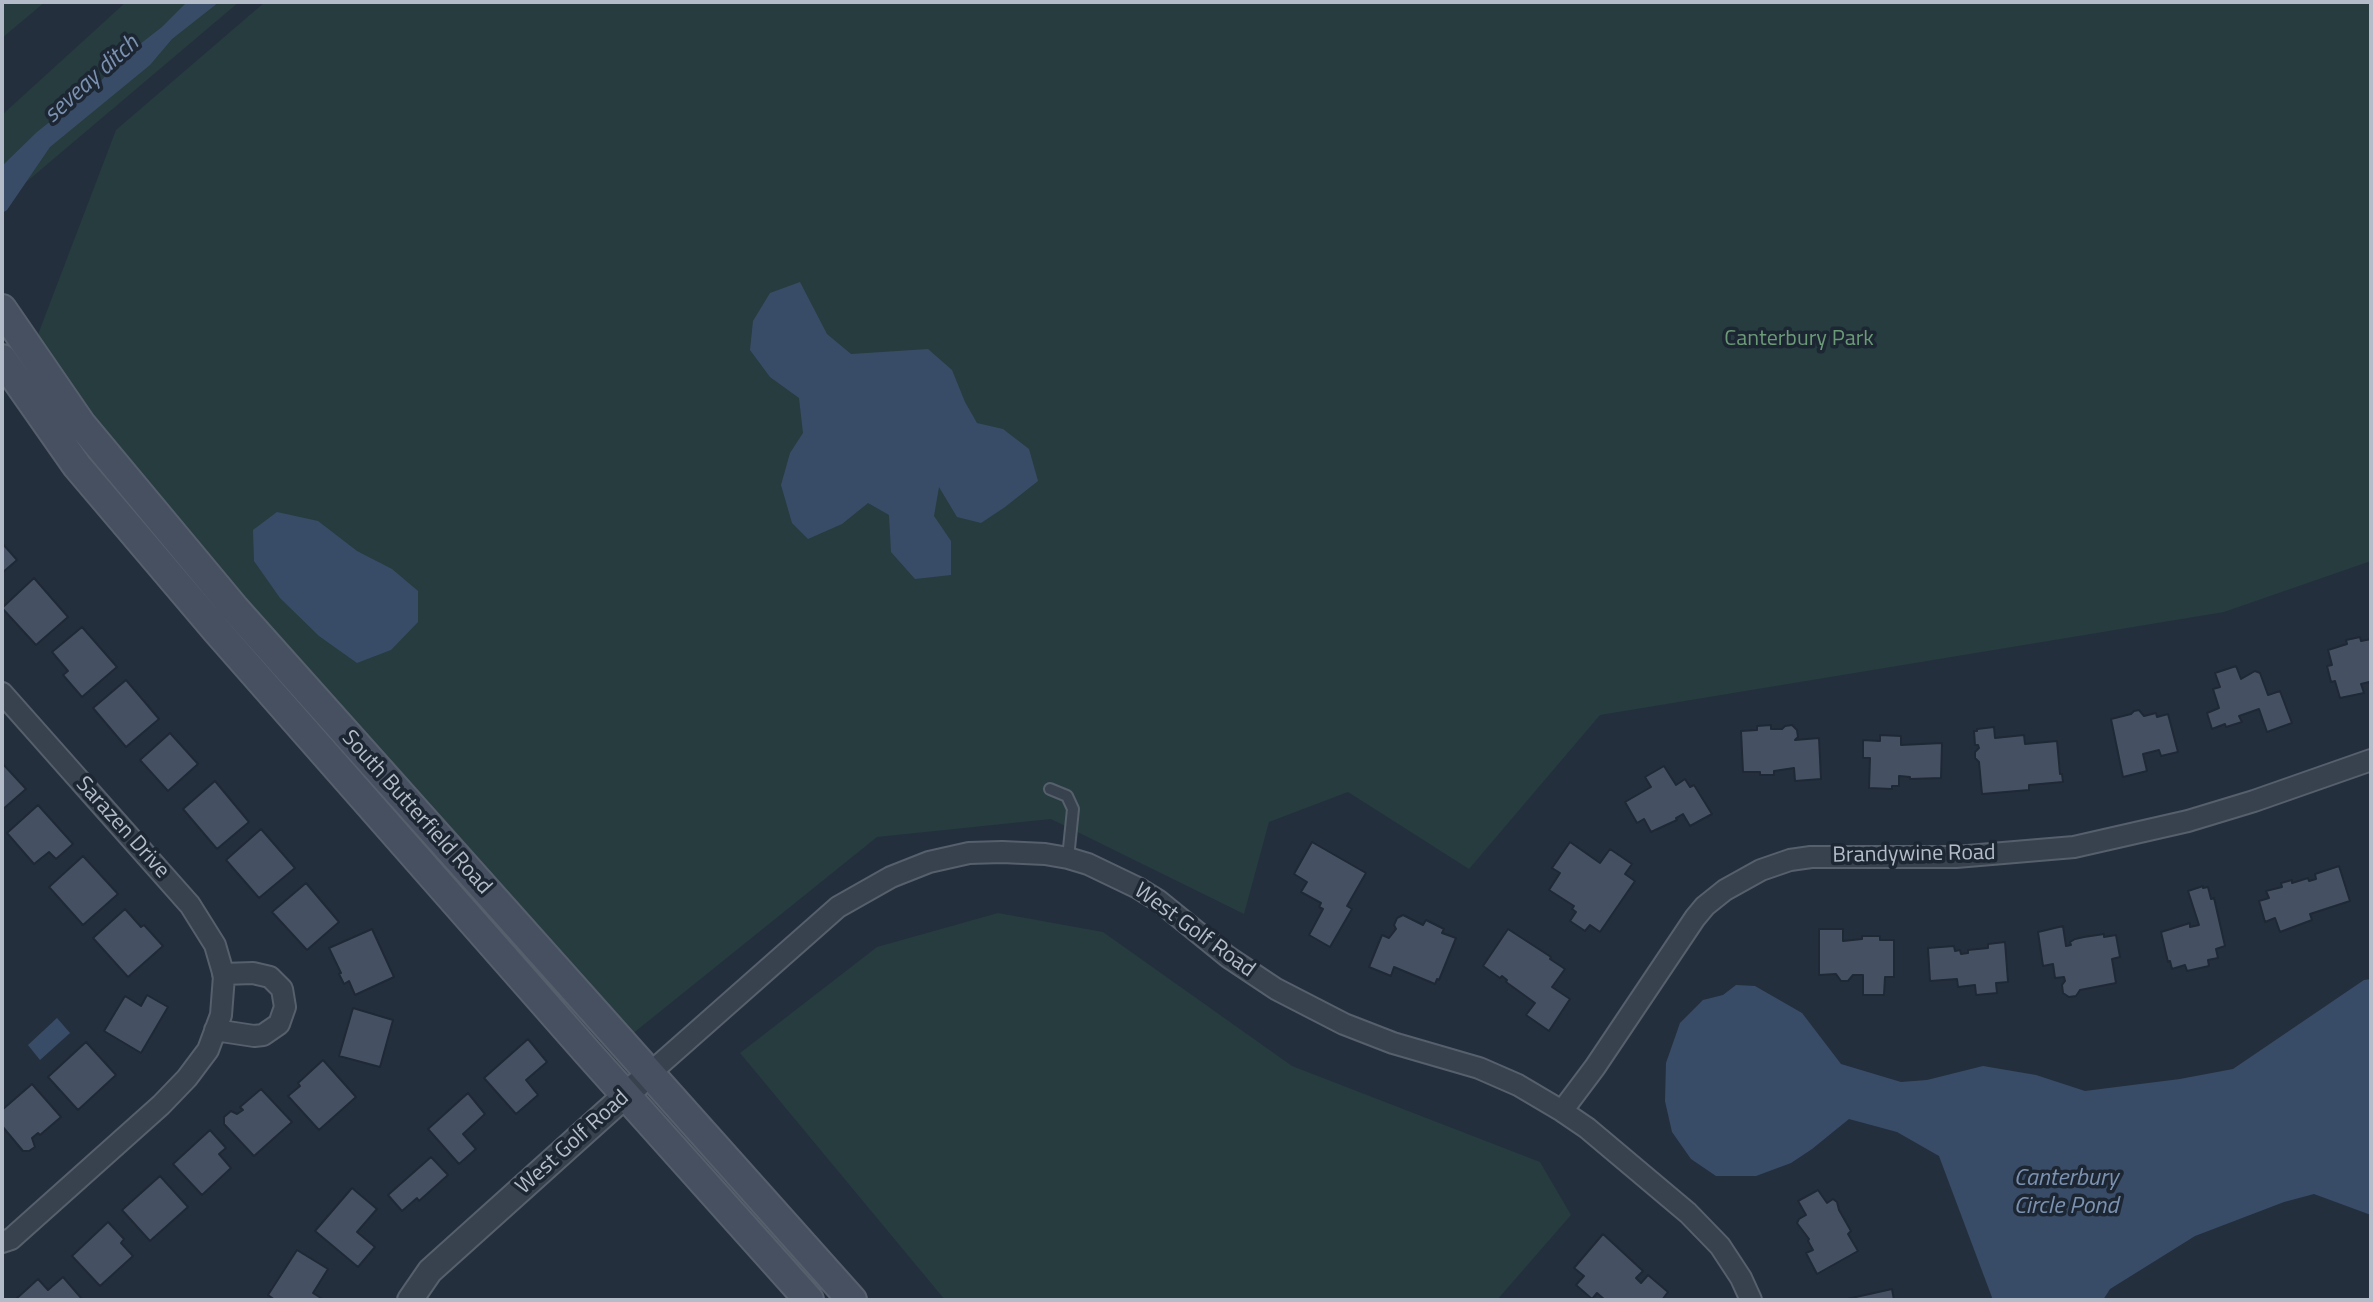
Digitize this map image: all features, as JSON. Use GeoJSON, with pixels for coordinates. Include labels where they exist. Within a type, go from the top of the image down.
{"type":"FeatureCollection","features":[{"type":"Feature","properties":{"kind":"main road","name":"South Butterfield Road"},"geometry":{"type":"LineString","coordinates":[[2,309],[81,424],[637,1084],[809,1300]]}},
{"type":"Feature","properties":{"kind":"main road","name":"South Butterfield Road"},"geometry":{"type":"LineString","coordinates":[[2,359],[77,466],[119,517],[637,1084],[852,1300]]}},
{"type":"Feature","properties":{"kind":"street","name":"Sarazen Drive"},"geometry":{"type":"LineString","coordinates":[[2,693],[190,905],[215,945],[223,974],[221,1015],[208,1050],[187,1078],[11,1239],[2,1242]]}},
{"type":"Feature","properties":{"kind":"street","name":"Brandywine Road"},"geometry":{"type":"LineString","coordinates":[[1562,1111],[1695,918],[1725,890],[1761,870],[1811,857],[1956,857],[2074,847],[2188,821],[2371,760]]}},
{"type":"Feature","properties":{"kind":"street","name":"West Golf Road"},"geometry":{"type":"LineString","coordinates":[[410,1300],[430,1271],[838,907],[891,877],[929,862],[969,853],[1002,852],[1045,854],[1088,864],[1159,901],[1240,965],[1276,989],[1344,1024],[1393,1043],[1479,1068],[1518,1085],[1562,1111],[1587,1128],[1688,1213],[1720,1246],[1751,1300]]}},
{"type":"Feature","properties":{"kind":"street"},"geometry":{"type":"LineString","coordinates":[[215,1030],[263,1035],[279,1024],[285,1007],[282,989],[270,977],[253,973],[223,974]]}},
{"type":"Feature","properties":{"kind":"lane"},"geometry":{"type":"LineString","coordinates":[[1050,789],[1067,796],[1073,809],[1068,858]]}},
{"type":"Feature","properties":{"kind":"green space"},"geometry":{"type":"Polygon","coordinates":[[[2,2],[45,2],[2,38],[2,2]]]}},
{"type":"Feature","properties":{"kind":"green space"},"geometry":{"type":"Polygon","coordinates":[[[126,2],[239,2],[18,189],[2,169],[2,115],[126,2]]]}},
{"type":"Feature","properties":{"kind":"green space","name":"Canterbury Park"},"geometry":{"type":"Polygon","coordinates":[[[265,2],[2371,2],[2371,561],[2224,612],[1600,715],[1469,869],[1348,792],[1269,822],[1244,914],[1051,819],[877,837],[631,1035],[588,987],[568,1005],[121,495],[26,366],[116,130],[265,2]]]}},
{"type":"Feature","properties":{"kind":"green space"},"geometry":{"type":"Polygon","coordinates":[[[998,913],[1103,932],[1292,1066],[1540,1162],[1571,1215],[1497,1300],[945,1300],[740,1053],[877,947],[998,913]]]}},
{"type":"Feature","properties":{"kind":"water"},"geometry":{"type":"Polygon","coordinates":[[[187,2],[219,2],[172,39],[150,65],[50,147],[2,213],[2,166],[187,2]]]}},
{"type":"Feature","properties":{"kind":"water"},"geometry":{"type":"Polygon","coordinates":[[[800,282],[827,334],[851,354],[928,349],[952,370],[977,423],[1003,429],[1029,449],[1038,481],[981,523],[957,517],[939,487],[934,516],[951,541],[951,575],[915,579],[891,552],[889,515],[868,503],[842,524],[808,539],[792,523],[781,485],[790,453],[803,433],[799,398],[770,377],[750,350],[753,321],[770,293],[800,282]]]}},
{"type":"Feature","properties":{"kind":"water"},"geometry":{"type":"Polygon","coordinates":[[[277,512],[318,521],[357,551],[392,569],[418,591],[418,622],[391,650],[357,663],[319,636],[280,598],[254,561],[253,530],[277,512]]]}},
{"type":"Feature","properties":{"kind":"water","name":"Canterbury Circle Pond"},"geometry":{"type":"Polygon","coordinates":[[[2371,979],[2371,1215],[2314,1194],[2284,1202],[2195,1236],[2110,1289],[2103,1300],[1993,1300],[1939,1156],[1897,1132],[1849,1119],[1791,1163],[1756,1176],[1716,1176],[1691,1159],[1672,1132],[1665,1101],[1666,1063],[1680,1023],[1703,1000],[1723,995],[1736,985],[1755,986],[1802,1013],[1841,1064],[1901,1082],[1927,1080],[1983,1066],[2036,1075],[2085,1091],[2233,1069],[2364,980],[2371,979]]]}},
{"type":"Feature","properties":{"kind":"water"},"geometry":{"type":"Polygon","coordinates":[[[57,1018],[70,1033],[40,1060],[28,1045],[57,1018]]]}},
{"type":"Feature","properties":{"kind":"building"},"geometry":{"type":"Polygon","coordinates":[[[2,543],[17,560],[2,573],[2,543]]]}},
{"type":"Feature","properties":{"kind":"building"},"geometry":{"type":"Polygon","coordinates":[[[34,578],[68,617],[36,645],[2,608],[34,578]]]}},
{"type":"Feature","properties":{"kind":"building"},"geometry":{"type":"Polygon","coordinates":[[[82,627],[117,667],[82,697],[63,675],[68,671],[52,652],[82,627]]]}},
{"type":"Feature","properties":{"kind":"building"},"geometry":{"type":"Polygon","coordinates":[[[2360,637],[2361,641],[2371,639],[2371,688],[2369,682],[2361,684],[2364,693],[2340,698],[2327,666],[2332,665],[2328,650],[2347,644],[2346,640],[2360,637]]]}},
{"type":"Feature","properties":{"kind":"building"},"geometry":{"type":"Polygon","coordinates":[[[2236,666],[2241,679],[2255,671],[2260,673],[2268,695],[2280,691],[2292,723],[2267,732],[2259,709],[2239,716],[2242,722],[2212,729],[2207,713],[2219,708],[2213,689],[2220,687],[2215,673],[2236,666]]]}},
{"type":"Feature","properties":{"kind":"building"},"geometry":{"type":"Polygon","coordinates":[[[126,680],[159,719],[126,747],[93,708],[126,680]]]}},
{"type":"Feature","properties":{"kind":"building"},"geometry":{"type":"Polygon","coordinates":[[[2139,710],[2144,716],[2168,714],[2178,752],[2161,756],[2159,750],[2143,754],[2147,771],[2123,777],[2111,719],[2139,710]]]}},
{"type":"Feature","properties":{"kind":"building"},"geometry":{"type":"Polygon","coordinates":[[[1771,725],[1771,729],[1782,729],[1792,725],[1797,730],[1795,740],[1819,738],[1821,779],[1795,781],[1794,768],[1774,771],[1774,775],[1743,772],[1741,731],[1771,725]]]}},
{"type":"Feature","properties":{"kind":"building"},"geometry":{"type":"Polygon","coordinates":[[[1994,727],[1995,738],[2024,735],[2025,744],[2057,741],[2063,782],[2029,785],[2029,790],[1982,794],[1979,762],[1975,758],[1979,748],[1975,745],[1974,731],[1994,727]]]}},
{"type":"Feature","properties":{"kind":"building"},"geometry":{"type":"Polygon","coordinates":[[[170,733],[198,764],[168,791],[140,760],[170,733]]]}},
{"type":"Feature","properties":{"kind":"building"},"geometry":{"type":"Polygon","coordinates":[[[1880,735],[1901,736],[1901,745],[1942,743],[1941,778],[1910,779],[1899,776],[1899,786],[1892,786],[1892,789],[1869,788],[1870,758],[1863,758],[1863,740],[1880,741],[1880,735]]]}},
{"type":"Feature","properties":{"kind":"building"},"geometry":{"type":"Polygon","coordinates":[[[2,763],[26,789],[2,810],[2,763]]]}},
{"type":"Feature","properties":{"kind":"building"},"geometry":{"type":"Polygon","coordinates":[[[1664,766],[1676,785],[1685,779],[1690,787],[1694,785],[1712,814],[1690,826],[1683,814],[1651,832],[1644,819],[1637,823],[1625,802],[1651,787],[1645,777],[1664,766]]]}},
{"type":"Feature","properties":{"kind":"building"},"geometry":{"type":"Polygon","coordinates":[[[215,781],[249,822],[217,849],[183,809],[215,781]]]}},
{"type":"Feature","properties":{"kind":"building"},"geometry":{"type":"Polygon","coordinates":[[[38,805],[73,844],[56,859],[49,852],[34,864],[7,833],[38,805]]]}},
{"type":"Feature","properties":{"kind":"building"},"geometry":{"type":"Polygon","coordinates":[[[261,829],[295,868],[259,898],[226,860],[261,829]]]}},
{"type":"Feature","properties":{"kind":"building"},"geometry":{"type":"Polygon","coordinates":[[[1312,842],[1366,873],[1347,906],[1352,909],[1330,947],[1309,935],[1323,909],[1319,907],[1321,903],[1301,892],[1307,882],[1294,874],[1312,842]]]}},
{"type":"Feature","properties":{"kind":"building"},"geometry":{"type":"Polygon","coordinates":[[[1570,842],[1600,863],[1610,849],[1632,864],[1625,874],[1635,881],[1600,932],[1590,925],[1585,931],[1570,921],[1576,912],[1572,909],[1574,906],[1549,890],[1560,873],[1552,868],[1570,842]]]}},
{"type":"Feature","properties":{"kind":"building"},"geometry":{"type":"Polygon","coordinates":[[[83,856],[118,894],[83,925],[49,887],[83,856]]]}},
{"type":"Feature","properties":{"kind":"building"},"geometry":{"type":"Polygon","coordinates":[[[2339,866],[2350,901],[2310,914],[2312,920],[2280,932],[2275,918],[2265,922],[2259,901],[2269,898],[2266,891],[2282,887],[2281,883],[2292,880],[2292,883],[2316,879],[2315,874],[2339,866]]]}},
{"type":"Feature","properties":{"kind":"building"},"geometry":{"type":"Polygon","coordinates":[[[306,883],[339,922],[307,950],[272,912],[306,883]]]}},
{"type":"Feature","properties":{"kind":"building"},"geometry":{"type":"Polygon","coordinates":[[[2208,887],[2211,899],[2214,898],[2225,946],[2216,949],[2218,958],[2208,960],[2209,966],[2187,971],[2185,965],[2172,969],[2161,932],[2190,923],[2190,927],[2199,925],[2188,891],[2208,887]]]}},
{"type":"Feature","properties":{"kind":"building"},"geometry":{"type":"Polygon","coordinates":[[[125,909],[163,946],[128,977],[93,938],[125,909]]]}},
{"type":"Feature","properties":{"kind":"building"},"geometry":{"type":"Polygon","coordinates":[[[1403,915],[1423,925],[1426,920],[1444,929],[1442,933],[1456,938],[1435,984],[1394,967],[1391,976],[1369,967],[1382,935],[1389,938],[1396,929],[1397,918],[1403,915]]]}},
{"type":"Feature","properties":{"kind":"building"},"geometry":{"type":"Polygon","coordinates":[[[2063,926],[2066,946],[2084,937],[2116,935],[2120,957],[2112,959],[2116,983],[2080,990],[2076,996],[2069,997],[2063,993],[2064,977],[2055,978],[2053,964],[2043,966],[2038,932],[2063,926]]]}},
{"type":"Feature","properties":{"kind":"building"},"geometry":{"type":"Polygon","coordinates":[[[372,929],[394,977],[355,995],[349,981],[344,984],[329,948],[372,929]]]}},
{"type":"Feature","properties":{"kind":"building"},"geometry":{"type":"Polygon","coordinates":[[[1508,929],[1565,969],[1552,987],[1570,999],[1549,1031],[1526,1015],[1535,1003],[1502,976],[1500,978],[1483,966],[1508,929]]]}},
{"type":"Feature","properties":{"kind":"building"},"geometry":{"type":"Polygon","coordinates":[[[1819,929],[1843,929],[1843,941],[1862,939],[1862,936],[1894,940],[1894,977],[1885,977],[1884,995],[1863,995],[1863,975],[1853,975],[1848,981],[1841,981],[1836,974],[1819,975],[1819,929]]]}},
{"type":"Feature","properties":{"kind":"building"},"geometry":{"type":"Polygon","coordinates":[[[2005,942],[2008,982],[1996,983],[1997,993],[1976,995],[1975,985],[1958,987],[1957,979],[1930,981],[1928,948],[1954,946],[1955,951],[1960,950],[1961,954],[1988,948],[1988,944],[2005,942]]]}},
{"type":"Feature","properties":{"kind":"building"},"geometry":{"type":"Polygon","coordinates":[[[147,995],[168,1007],[141,1053],[104,1031],[125,996],[141,1006],[147,995]]]}},
{"type":"Feature","properties":{"kind":"building"},"geometry":{"type":"Polygon","coordinates":[[[353,1008],[393,1020],[380,1067],[339,1056],[353,1008]]]}},
{"type":"Feature","properties":{"kind":"building"},"geometry":{"type":"Polygon","coordinates":[[[528,1039],[547,1062],[526,1080],[538,1095],[516,1114],[484,1078],[528,1039]]]}},
{"type":"Feature","properties":{"kind":"building"},"geometry":{"type":"Polygon","coordinates":[[[86,1042],[116,1075],[78,1110],[48,1077],[86,1042]]]}},
{"type":"Feature","properties":{"kind":"building"},"geometry":{"type":"Polygon","coordinates":[[[323,1060],[356,1097],[319,1130],[288,1096],[323,1060]]]}},
{"type":"Feature","properties":{"kind":"building"},"geometry":{"type":"Polygon","coordinates":[[[32,1084],[61,1117],[32,1138],[35,1147],[23,1151],[2,1126],[2,1110],[32,1084]]]}},
{"type":"Feature","properties":{"kind":"building"},"geometry":{"type":"Polygon","coordinates":[[[261,1089],[292,1122],[254,1156],[224,1124],[224,1117],[231,1111],[237,1114],[243,1110],[240,1107],[261,1089]]]}},
{"type":"Feature","properties":{"kind":"building"},"geometry":{"type":"Polygon","coordinates":[[[468,1093],[485,1114],[463,1134],[476,1149],[459,1164],[428,1129],[468,1093]]]}},
{"type":"Feature","properties":{"kind":"building"},"geometry":{"type":"Polygon","coordinates":[[[210,1130],[226,1148],[219,1154],[231,1168],[202,1195],[173,1164],[210,1130]]]}},
{"type":"Feature","properties":{"kind":"building"},"geometry":{"type":"Polygon","coordinates":[[[431,1157],[448,1175],[419,1201],[417,1198],[402,1211],[388,1195],[431,1157]]]}},
{"type":"Feature","properties":{"kind":"building"},"geometry":{"type":"Polygon","coordinates":[[[160,1176],[188,1207],[150,1241],[122,1210],[160,1176]]]}},
{"type":"Feature","properties":{"kind":"building"},"geometry":{"type":"Polygon","coordinates":[[[352,1188],[377,1209],[357,1232],[375,1247],[358,1267],[315,1231],[352,1188]]]}},
{"type":"Feature","properties":{"kind":"building"},"geometry":{"type":"Polygon","coordinates":[[[1818,1190],[1827,1203],[1833,1199],[1837,1202],[1851,1231],[1848,1234],[1858,1251],[1817,1274],[1806,1253],[1813,1250],[1809,1239],[1797,1223],[1806,1215],[1798,1201],[1818,1190]]]}},
{"type":"Feature","properties":{"kind":"building"},"geometry":{"type":"Polygon","coordinates":[[[108,1222],[124,1239],[121,1243],[133,1256],[100,1286],[72,1256],[108,1222]]]}},
{"type":"Feature","properties":{"kind":"building"},"geometry":{"type":"Polygon","coordinates":[[[1603,1234],[1643,1271],[1636,1278],[1641,1283],[1648,1275],[1668,1292],[1662,1300],[1605,1300],[1597,1293],[1592,1299],[1576,1285],[1584,1276],[1574,1268],[1603,1234]]]}},
{"type":"Feature","properties":{"kind":"building"},"geometry":{"type":"Polygon","coordinates":[[[297,1250],[328,1269],[313,1293],[324,1300],[275,1300],[268,1295],[297,1250]]]}},
{"type":"Feature","properties":{"kind":"building"},"geometry":{"type":"Polygon","coordinates":[[[63,1277],[82,1299],[15,1300],[38,1279],[48,1290],[63,1277]]]}},
{"type":"Feature","properties":{"kind":"building"},"geometry":{"type":"Polygon","coordinates":[[[1892,1289],[1894,1300],[1847,1300],[1847,1299],[1892,1289]]]}},
{"type":"Feature","properties":{"kind":"water label","name":"seveay ditch"},"geometry":{"type":"Point","coordinates":[92,80]}}]}
